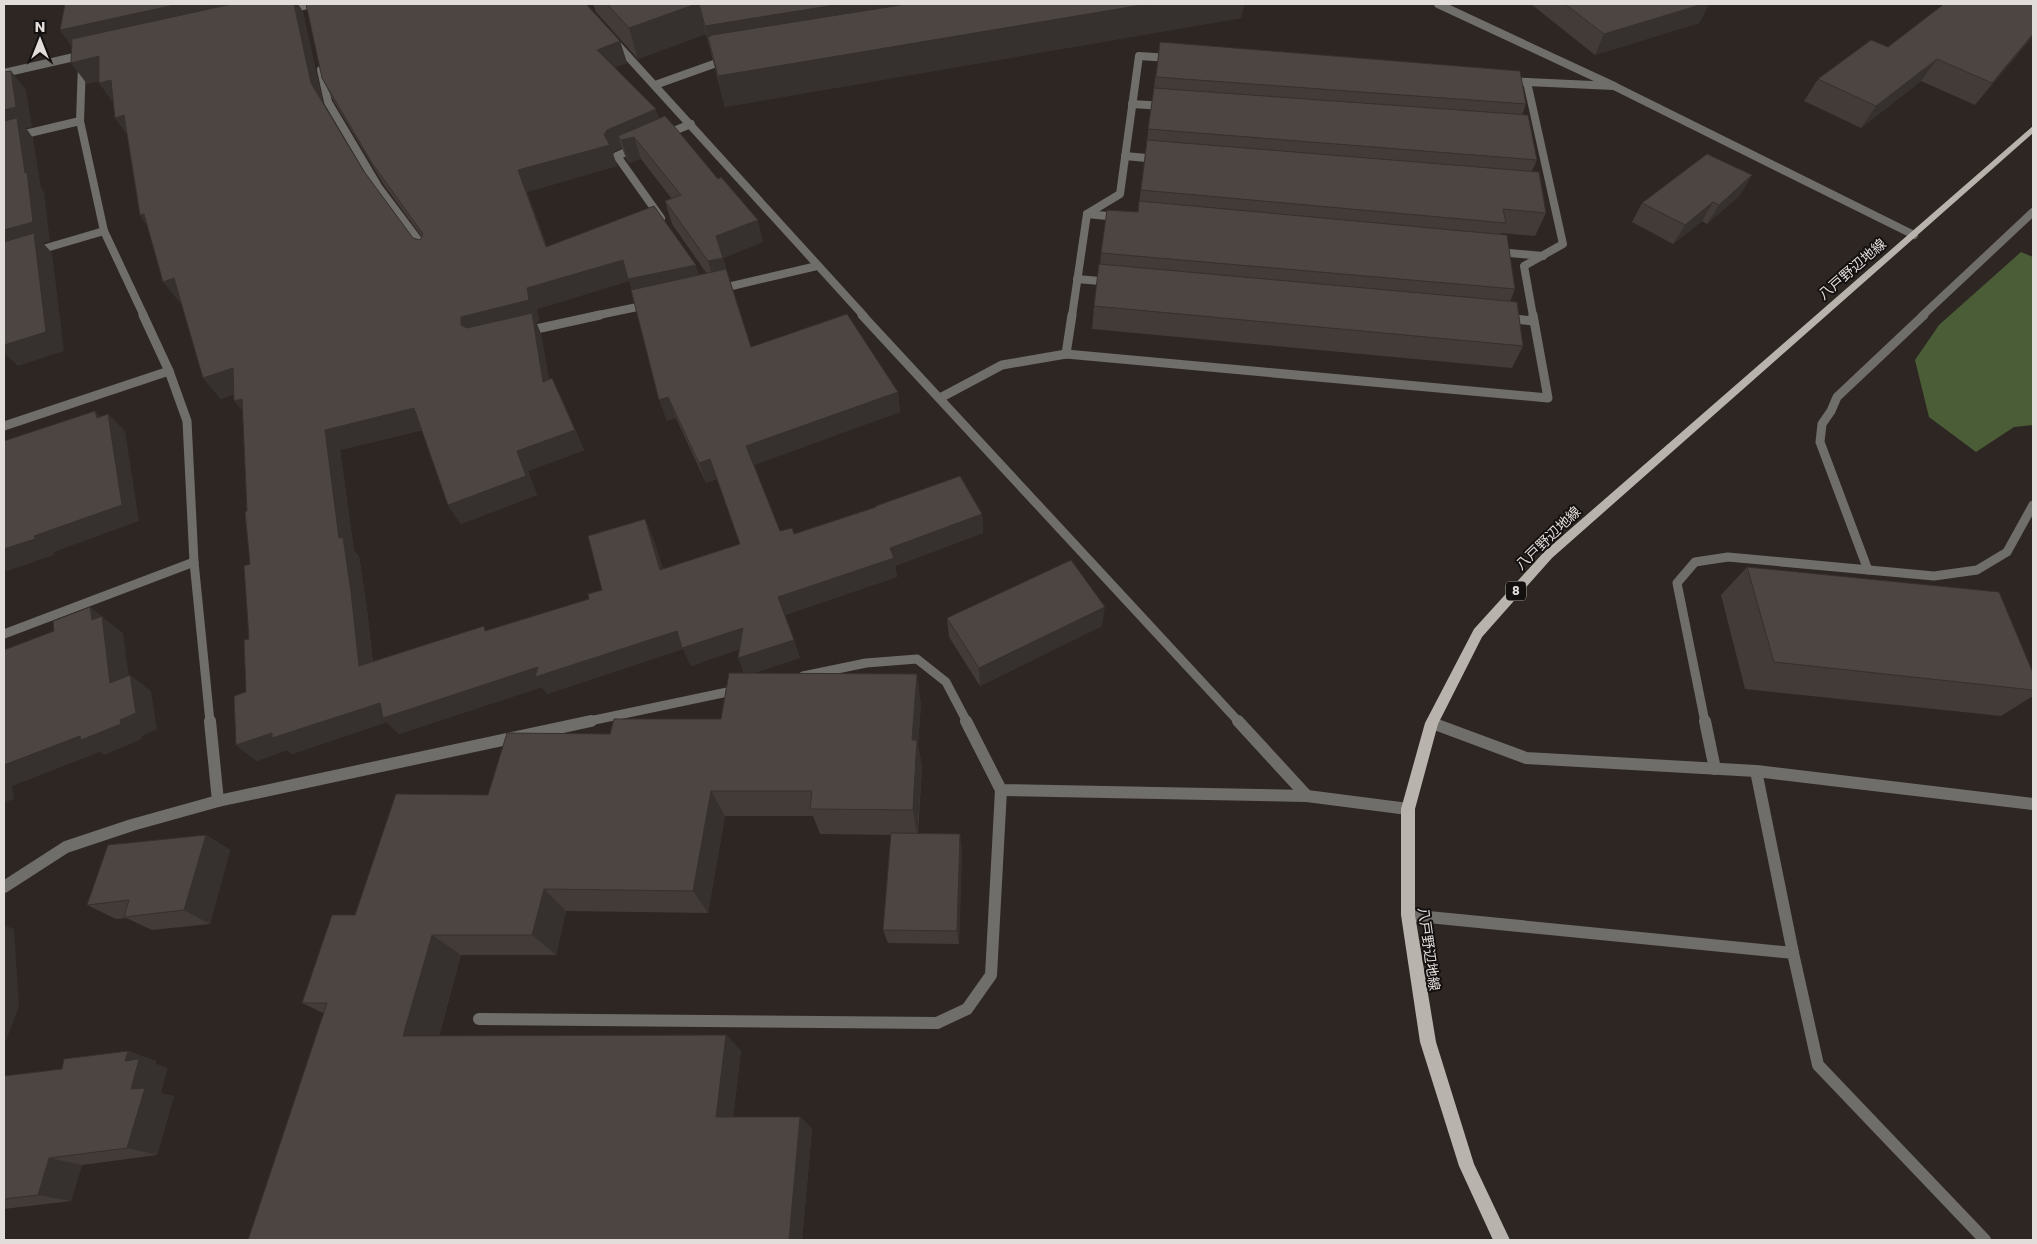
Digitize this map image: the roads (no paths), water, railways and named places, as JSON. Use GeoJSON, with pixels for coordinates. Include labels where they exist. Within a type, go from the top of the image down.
{"type":"FeatureCollection","features":[{"type":"Feature","properties":{"kind":"main road","name":"八戸野辺地線"},"geometry":{"type":"LineString","coordinates":[[1502,1240],[1466,1166],[1428,1042],[1408,915],[1408,808],[1432,723],[1478,634],[1548,555],[2033,129]]}},
{"type":"Feature","properties":{"kind":"street"},"geometry":{"type":"LineString","coordinates":[[277,12],[310,4],[309,15]]}},
{"type":"Feature","properties":{"kind":"street"},"geometry":{"type":"LineString","coordinates":[[1438,4],[1614,86],[1914,235]]}},
{"type":"Feature","properties":{"kind":"street"},"geometry":{"type":"LineString","coordinates":[[608,34],[656,85],[817,266],[1307,796]]}},
{"type":"Feature","properties":{"kind":"street"},"geometry":{"type":"LineString","coordinates":[[4,73],[92,54]]}},
{"type":"Feature","properties":{"kind":"street"},"geometry":{"type":"LineString","coordinates":[[82,56],[80,121],[104,231],[168,371],[187,421],[194,562],[218,801]]}},
{"type":"Feature","properties":{"kind":"street"},"geometry":{"type":"LineString","coordinates":[[1087,214],[1120,194],[1139,56],[1179,58]]}},
{"type":"Feature","properties":{"kind":"street"},"geometry":{"type":"LineString","coordinates":[[656,85],[718,61],[738,58]]}},
{"type":"Feature","properties":{"kind":"street"},"geometry":{"type":"LineString","coordinates":[[320,63],[328,102],[379,188],[429,256]]}},
{"type":"Feature","properties":{"kind":"street"},"geometry":{"type":"LineString","coordinates":[[1497,80],[1614,86]]}},
{"type":"Feature","properties":{"kind":"street"},"geometry":{"type":"LineString","coordinates":[[940,398],[1002,365],[1066,354],[1548,398],[1524,266],[1563,244],[1527,82]]}},
{"type":"Feature","properties":{"kind":"street"},"geometry":{"type":"LineString","coordinates":[[1132,104],[1172,107]]}},
{"type":"Feature","properties":{"kind":"street"},"geometry":{"type":"LineString","coordinates":[[4,139],[80,121]]}},
{"type":"Feature","properties":{"kind":"street"},"geometry":{"type":"LineString","coordinates":[[658,138],[691,124]]}},
{"type":"Feature","properties":{"kind":"street"},"geometry":{"type":"LineString","coordinates":[[1529,133],[1538,134]]}},
{"type":"Feature","properties":{"kind":"street"},"geometry":{"type":"LineString","coordinates":[[642,145],[617,156],[667,227]]}},
{"type":"Feature","properties":{"kind":"street"},"geometry":{"type":"LineString","coordinates":[[1125,156],[1165,160]]}},
{"type":"Feature","properties":{"kind":"street"},"geometry":{"type":"LineString","coordinates":[[1541,190],[1551,191]]}},
{"type":"Feature","properties":{"kind":"street"},"geometry":{"type":"LineString","coordinates":[[1868,570],[1820,442],[1822,424],[1831,411],[1837,397],[2033,212]]}},
{"type":"Feature","properties":{"kind":"street"},"geometry":{"type":"LineString","coordinates":[[1087,214],[1126,217]]}},
{"type":"Feature","properties":{"kind":"street"},"geometry":{"type":"LineString","coordinates":[[1066,354],[1087,214]]}},
{"type":"Feature","properties":{"kind":"street"},"geometry":{"type":"LineString","coordinates":[[31,253],[104,231]]}},
{"type":"Feature","properties":{"kind":"street"},"geometry":{"type":"LineString","coordinates":[[1493,251],[1542,256]]}},
{"type":"Feature","properties":{"kind":"street"},"geometry":{"type":"LineString","coordinates":[[712,290],[817,266]]}},
{"type":"Feature","properties":{"kind":"street"},"geometry":{"type":"LineString","coordinates":[[1077,279],[1117,282]]}},
{"type":"Feature","properties":{"kind":"street"},"geometry":{"type":"LineString","coordinates":[[514,334],[655,303]]}},
{"type":"Feature","properties":{"kind":"street"},"geometry":{"type":"LineString","coordinates":[[1493,317],[1533,321]]}},
{"type":"Feature","properties":{"kind":"street"},"geometry":{"type":"LineString","coordinates":[[4,426],[168,371]]}},
{"type":"Feature","properties":{"kind":"street"},"geometry":{"type":"LineString","coordinates":[[1715,768],[1677,583],[1694,562],[1728,557],[1934,576],[1978,570],[2007,552],[2033,505]]}},
{"type":"Feature","properties":{"kind":"street"},"geometry":{"type":"LineString","coordinates":[[4,634],[194,562]]}},
{"type":"Feature","properties":{"kind":"street"},"geometry":{"type":"LineString","coordinates":[[479,1019],[937,1023],[967,1010],[990,975],[1001,790],[946,682],[916,659],[866,663],[789,679]]}},
{"type":"Feature","properties":{"kind":"street"},"geometry":{"type":"LineString","coordinates":[[4,887],[66,847],[132,824],[218,801],[750,687]]}},
{"type":"Feature","properties":{"kind":"street"},"geometry":{"type":"LineString","coordinates":[[1432,723],[1526,758],[1756,771],[2033,804]]}},
{"type":"Feature","properties":{"kind":"street"},"geometry":{"type":"LineString","coordinates":[[1756,771],[1818,1065],[1985,1240]]}},
{"type":"Feature","properties":{"kind":"street"},"geometry":{"type":"LineString","coordinates":[[1001,790],[1307,796],[1408,808]]}},
{"type":"Feature","properties":{"kind":"street"},"geometry":{"type":"LineString","coordinates":[[1408,915],[1793,953]]}}]}
